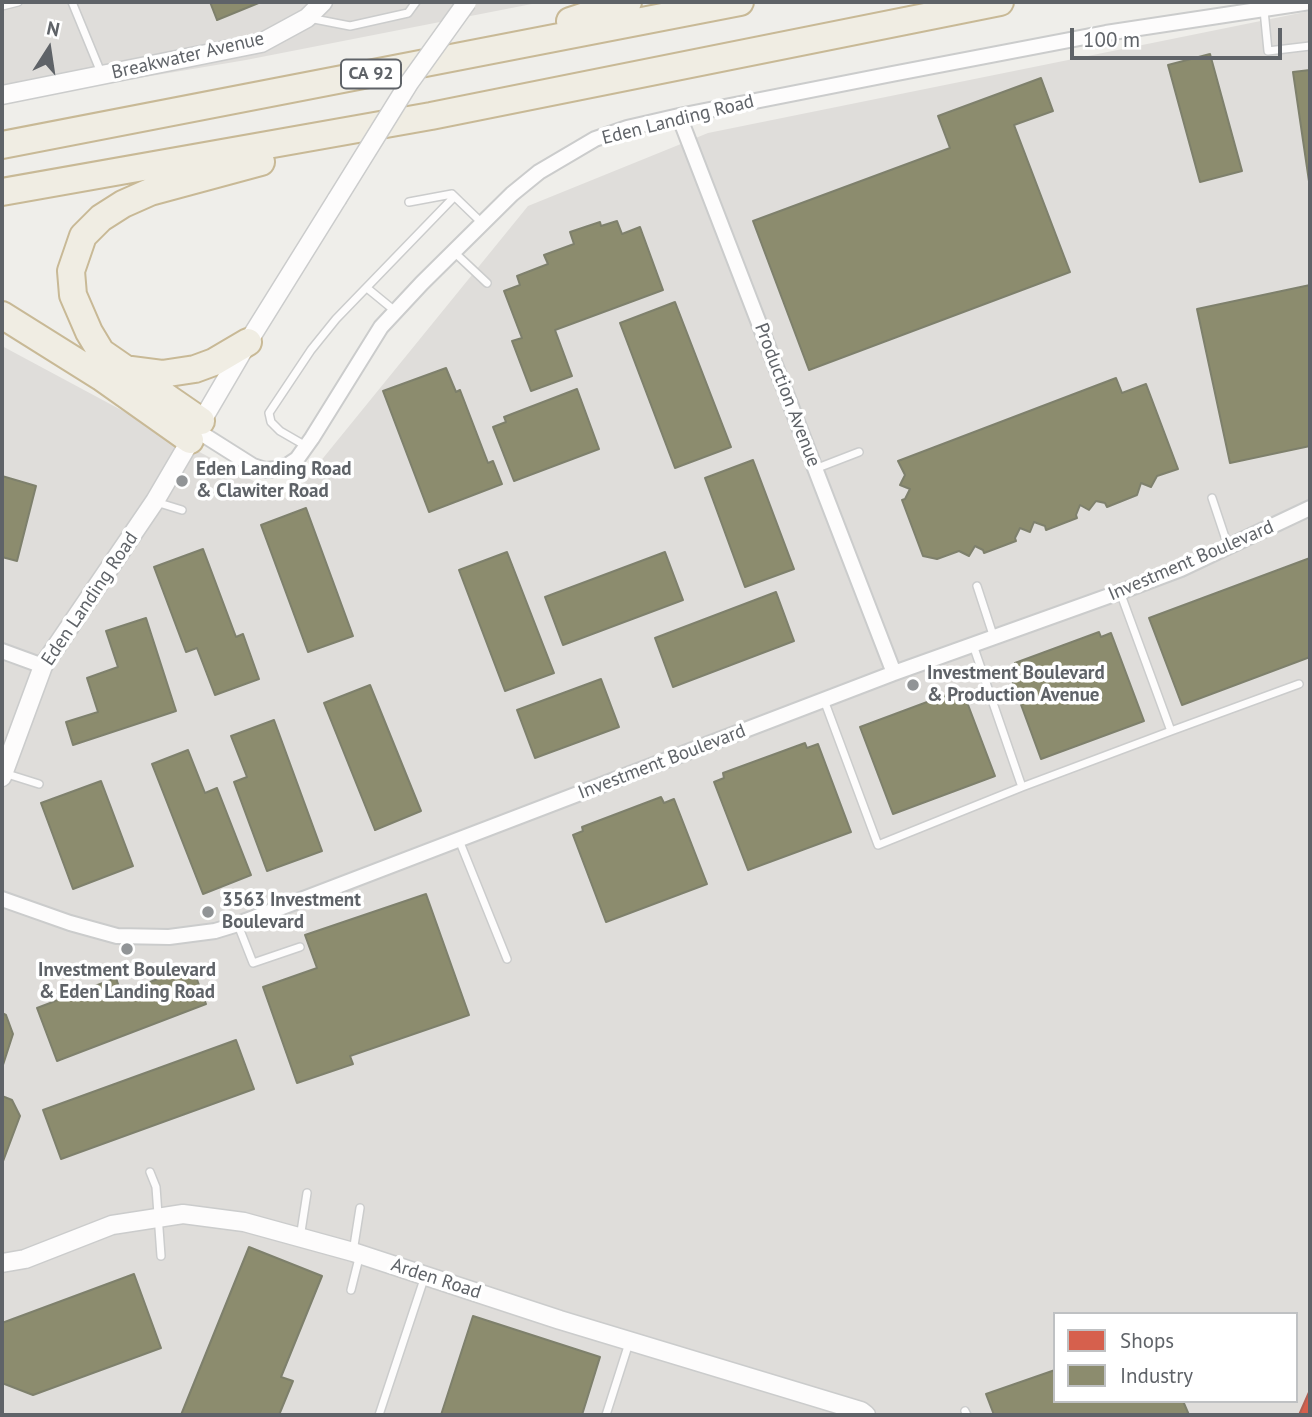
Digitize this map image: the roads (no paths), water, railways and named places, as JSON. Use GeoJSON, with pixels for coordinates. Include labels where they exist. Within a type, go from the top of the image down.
{"type":"FeatureCollection","features":[{"type":"Feature","properties":{"kind":"highway"},"geometry":{"type":"LineString","coordinates":[[458,58],[628,2]]}},
{"type":"Feature","properties":{"kind":"highway","name":"CA 92"},"geometry":{"type":"LineString","coordinates":[[2,145],[740,2]]}},
{"type":"Feature","properties":{"kind":"highway"},"geometry":{"type":"LineString","coordinates":[[2,192],[431,116],[1000,2]]}},
{"type":"Feature","properties":{"kind":"highway"},"geometry":{"type":"LineString","coordinates":[[196,430],[101,352],[89,332],[73,295],[71,271],[83,236],[101,218],[150,192],[431,116]]}},
{"type":"Feature","properties":{"kind":"highway"},"geometry":{"type":"LineString","coordinates":[[2,315],[101,377],[196,430]]}},
{"type":"Feature","properties":{"kind":"highway"},"geometry":{"type":"LineString","coordinates":[[125,369],[162,374],[195,369],[214,362],[248,342]]}},
{"type":"Feature","properties":{"kind":"street","name":"Breakwater Avenue"},"geometry":{"type":"LineString","coordinates":[[2,95],[261,43],[307,18],[323,2]]}},
{"type":"Feature","properties":{"kind":"street","name":"Eden Landing Road"},"geometry":{"type":"LineString","coordinates":[[2,775],[43,666],[155,501],[248,342],[409,83],[467,2]]}},
{"type":"Feature","properties":{"kind":"street","name":"Eden Landing Road"},"geometry":{"type":"LineString","coordinates":[[196,430],[253,466],[265,470],[277,470],[297,459],[381,327],[512,194],[539,172],[595,139],[627,128],[679,116],[1106,33],[1310,2]]}},
{"type":"Feature","properties":{"kind":"street","name":"Production Avenue"},"geometry":{"type":"LineString","coordinates":[[679,116],[894,673]]}},
{"type":"Feature","properties":{"kind":"street","name":"Investment Boulevard"},"geometry":{"type":"LineString","coordinates":[[2,899],[117,936],[169,937],[215,931],[824,699],[1181,569],[1310,508]]}},
{"type":"Feature","properties":{"kind":"street"},"geometry":{"type":"LineString","coordinates":[[2,652],[43,666]]}},
{"type":"Feature","properties":{"kind":"street","name":"Arden Road"},"geometry":{"type":"LineString","coordinates":[[2,1263],[25,1259],[112,1225],[183,1214],[244,1222],[356,1253],[862,1414]]}},
{"type":"Feature","properties":{"kind":"lane"},"geometry":{"type":"LineString","coordinates":[[2,6],[18,2]]}},
{"type":"Feature","properties":{"kind":"lane"},"geometry":{"type":"LineString","coordinates":[[72,2],[102,76]]}},
{"type":"Feature","properties":{"kind":"lane"},"geometry":{"type":"LineString","coordinates":[[307,18],[350,26],[408,13],[415,2]]}},
{"type":"Feature","properties":{"kind":"lane"},"geometry":{"type":"LineString","coordinates":[[1264,9],[1268,51],[1310,46]]}},
{"type":"Feature","properties":{"kind":"lane"},"geometry":{"type":"LineString","coordinates":[[409,202],[452,194],[482,224]]}},
{"type":"Feature","properties":{"kind":"lane"},"geometry":{"type":"LineString","coordinates":[[306,446],[280,430],[271,422],[269,414],[311,350],[336,318],[454,197]]}},
{"type":"Feature","properties":{"kind":"lane"},"geometry":{"type":"LineString","coordinates":[[454,252],[487,283]]}},
{"type":"Feature","properties":{"kind":"lane"},"geometry":{"type":"LineString","coordinates":[[368,288],[396,311]]}},
{"type":"Feature","properties":{"kind":"lane"},"geometry":{"type":"LineString","coordinates":[[815,468],[859,452]]}},
{"type":"Feature","properties":{"kind":"lane"},"geometry":{"type":"LineString","coordinates":[[1212,498],[1228,547]]}},
{"type":"Feature","properties":{"kind":"lane"},"geometry":{"type":"LineString","coordinates":[[155,501],[182,510]]}},
{"type":"Feature","properties":{"kind":"lane"},"geometry":{"type":"LineString","coordinates":[[977,586],[994,638]]}},
{"type":"Feature","properties":{"kind":"lane"},"geometry":{"type":"LineString","coordinates":[[1120,592],[1171,732]]}},
{"type":"Feature","properties":{"kind":"lane"},"geometry":{"type":"LineString","coordinates":[[973,645],[1022,787]]}},
{"type":"Feature","properties":{"kind":"lane"},"geometry":{"type":"LineString","coordinates":[[824,699],[878,845],[1022,787],[1299,684]]}},
{"type":"Feature","properties":{"kind":"lane"},"geometry":{"type":"LineString","coordinates":[[2,775],[38,785]]}},
{"type":"Feature","properties":{"kind":"lane"},"geometry":{"type":"LineString","coordinates":[[459,840],[507,959]]}},
{"type":"Feature","properties":{"kind":"lane"},"geometry":{"type":"LineString","coordinates":[[238,924],[253,963],[300,947]]}},
{"type":"Feature","properties":{"kind":"lane"},"geometry":{"type":"LineString","coordinates":[[150,1172],[156,1187],[161,1256]]}},
{"type":"Feature","properties":{"kind":"lane"},"geometry":{"type":"LineString","coordinates":[[300,1239],[307,1193]]}},
{"type":"Feature","properties":{"kind":"lane"},"geometry":{"type":"LineString","coordinates":[[351,1290],[360,1208]]}},
{"type":"Feature","properties":{"kind":"lane"},"geometry":{"type":"LineString","coordinates":[[379,1415],[425,1276]]}},
{"type":"Feature","properties":{"kind":"lane"},"geometry":{"type":"LineString","coordinates":[[606,1415],[630,1341]]}},
{"type":"Feature","properties":{"kind":"place","name":"Eden Landing Road & Clawiter Road"},"geometry":{"type":"Point","coordinates":[182,481]}},
{"type":"Feature","properties":{"kind":"place","name":"Investment Boulevard & Production Avenue"},"geometry":{"type":"Point","coordinates":[913,685]}},
{"type":"Feature","properties":{"kind":"place","name":"3563 Investment Boulevard"},"geometry":{"type":"Point","coordinates":[208,912]}},
{"type":"Feature","properties":{"kind":"place","name":"Investment Boulevard & Eden Landing Road"},"geometry":{"type":"Point","coordinates":[127,949]}}]}
